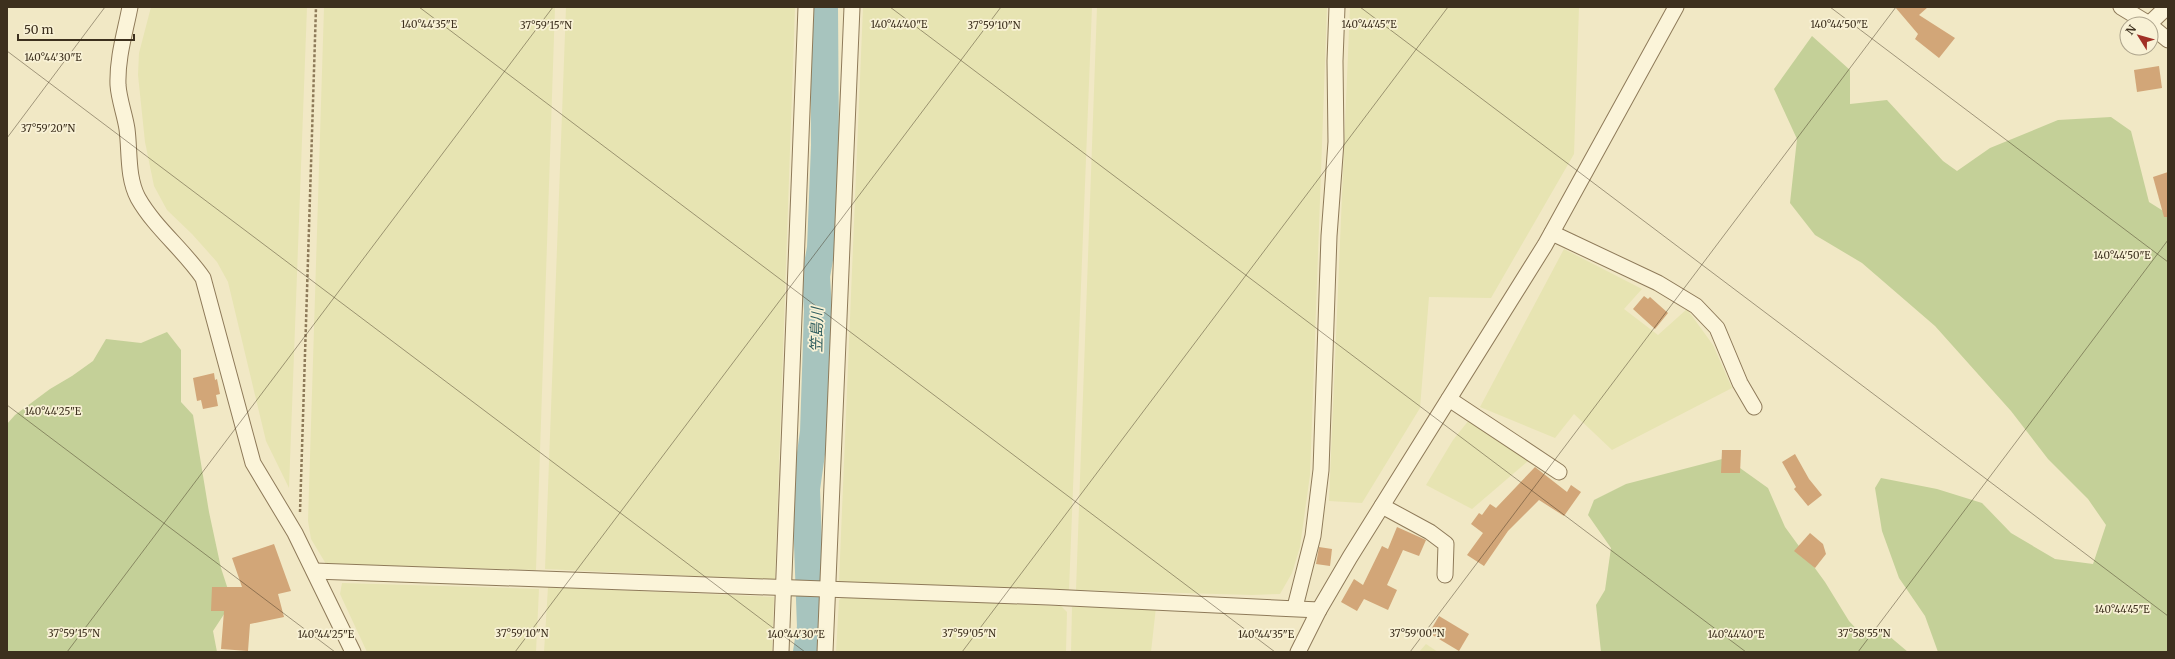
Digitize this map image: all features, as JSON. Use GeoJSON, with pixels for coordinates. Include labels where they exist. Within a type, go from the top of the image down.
{"type":"FeatureCollection","features":[{"type":"Feature","properties":{"kind":"street"},"geometry":{"type":"LineString","coordinates":[[130,7],[119,54],[118,85],[127,130],[132,180],[138,197],[154,221],[190,258],[203,278],[253,463],[295,532],[353,652]]}},
{"type":"Feature","properties":{"kind":"street"},"geometry":{"type":"LineString","coordinates":[[782,652],[806,7]]}},
{"type":"Feature","properties":{"kind":"street"},"geometry":{"type":"LineString","coordinates":[[825,652],[852,7]]}},
{"type":"Feature","properties":{"kind":"street"},"geometry":{"type":"LineString","coordinates":[[1295,607],[1313,536],[1321,470],[1329,236],[1336,142],[1335,61],[1337,7]]}},
{"type":"Feature","properties":{"kind":"street"},"geometry":{"type":"LineString","coordinates":[[1301,650],[1319,610],[1552,233],[1676,7]]}},
{"type":"Feature","properties":{"kind":"street"},"geometry":{"type":"LineString","coordinates":[[2121,7],[2136,16]]}},
{"type":"Feature","properties":{"kind":"street"},"geometry":{"type":"LineString","coordinates":[[2158,16],[2167,7]]}},
{"type":"Feature","properties":{"kind":"street"},"geometry":{"type":"LineString","coordinates":[[2159,32],[2168,40]]}},
{"type":"Feature","properties":{"kind":"street"},"geometry":{"type":"LineString","coordinates":[[1552,233],[1658,283],[1696,306],[1717,328],[1740,383],[1754,407]]}},
{"type":"Feature","properties":{"kind":"street"},"geometry":{"type":"LineString","coordinates":[[1449,399],[1559,472]]}},
{"type":"Feature","properties":{"kind":"street"},"geometry":{"type":"LineString","coordinates":[[1382,506],[1430,532],[1446,544],[1445,575]]}},
{"type":"Feature","properties":{"kind":"street"},"geometry":{"type":"LineString","coordinates":[[314,571],[1295,607],[1319,610]]}},
{"type":"Feature","properties":{"kind":"path"},"geometry":{"type":"LineString","coordinates":[[295,532],[302,505],[316,7]]}},
{"type":"Feature","properties":{"kind":"shaded area"},"geometry":{"type":"Polygon","coordinates":[[[151,7],[307,7],[289,488],[266,441],[228,282],[217,262],[192,234],[167,210],[154,186],[145,142],[138,75],[139,53],[151,7]]]}},
{"type":"Feature","properties":{"kind":"shaded area"},"geometry":{"type":"Polygon","coordinates":[[[324,7],[555,7],[536,570],[326,564],[311,539],[308,521],[324,7]]]}},
{"type":"Feature","properties":{"kind":"shaded area"},"geometry":{"type":"Polygon","coordinates":[[[566,7],[795,7],[775,580],[545,569],[566,7]]]}},
{"type":"Feature","properties":{"kind":"shaded area"},"geometry":{"type":"Polygon","coordinates":[[[863,7],[1092,7],[1069,590],[839,582],[863,7]]]}},
{"type":"Feature","properties":{"kind":"shaded area"},"geometry":{"type":"Polygon","coordinates":[[[1097,7],[1327,7],[1310,475],[1300,547],[1292,573],[1280,594],[1252,595],[1076,590],[1097,7]]]}},
{"type":"Feature","properties":{"kind":"shaded area"},"geometry":{"type":"Polygon","coordinates":[[[1350,7],[1579,7],[1574,154],[1491,298],[1429,297],[1420,408],[1362,503],[1329,501],[1350,7]]]}},
{"type":"Feature","properties":{"kind":"shaded area"},"geometry":{"type":"Polygon","coordinates":[[[1564,249],[1642,289],[1624,309],[1658,335],[1687,309],[1713,345],[1732,388],[1612,450],[1574,414],[1555,438],[1480,407],[1564,249]]]}},
{"type":"Feature","properties":{"kind":"shaded area"},"geometry":{"type":"Polygon","coordinates":[[[1469,420],[1528,461],[1472,509],[1426,485],[1453,440],[1469,420]]]}},
{"type":"Feature","properties":{"kind":"shaded area"},"geometry":{"type":"Polygon","coordinates":[[[342,583],[539,589],[536,652],[367,652],[340,594],[342,583]]]}},
{"type":"Feature","properties":{"kind":"shaded area"},"geometry":{"type":"Polygon","coordinates":[[[548,587],[774,597],[772,652],[544,652],[548,587]]]}},
{"type":"Feature","properties":{"kind":"shaded area"},"geometry":{"type":"Polygon","coordinates":[[[843,597],[1061,606],[1067,612],[1066,652],[836,652],[839,600],[843,597]]]}},
{"type":"Feature","properties":{"kind":"shaded area"},"geometry":{"type":"Polygon","coordinates":[[[1072,607],[1156,607],[1151,652],[1071,652],[1072,607]]]}},
{"type":"Feature","properties":{"kind":"shaded area"},"geometry":{"type":"Polygon","coordinates":[[[1426,644],[1438,652],[1419,652],[1426,644]]]}},
{"type":"Feature","properties":{"kind":"green space"},"geometry":{"type":"Polygon","coordinates":[[[1812,36],[1850,70],[1850,104],[1887,100],[1943,161],[1957,171],[1990,148],[2058,120],[2111,117],[2131,131],[2149,202],[2168,214],[2168,652],[1938,652],[1925,616],[1899,578],[1882,531],[1875,488],[1881,478],[1937,489],[1982,503],[2011,533],[2055,559],[2093,564],[2106,525],[2088,499],[2048,459],[2011,411],[1935,326],[1862,263],[1815,235],[1790,203],[1797,139],[1774,89],[1812,36]]]}},
{"type":"Feature","properties":{"kind":"green space"},"geometry":{"type":"Polygon","coordinates":[[[167,332],[181,350],[181,402],[193,415],[209,512],[221,568],[232,602],[213,631],[217,652],[7,652],[7,424],[15,415],[50,389],[93,361],[106,339],[141,343],[167,332]]]}},
{"type":"Feature","properties":{"kind":"green space"},"geometry":{"type":"Polygon","coordinates":[[[1726,458],[1768,488],[1785,527],[1825,582],[1849,621],[1863,636],[1882,630],[1908,652],[1601,652],[1596,605],[1605,590],[1611,548],[1588,515],[1594,500],[1626,484],[1726,458]]]}},
{"type":"Feature","properties":{"kind":"building"},"geometry":{"type":"Polygon","coordinates":[[[1895,7],[1928,7],[1919,15],[1955,38],[1939,58],[1915,39],[1918,34],[1895,7]]]}},
{"type":"Feature","properties":{"kind":"building"},"geometry":{"type":"Polygon","coordinates":[[[2159,66],[2162,88],[2137,92],[2134,70],[2159,66]]]}},
{"type":"Feature","properties":{"kind":"building"},"geometry":{"type":"Polygon","coordinates":[[[2168,172],[2168,217],[2164,217],[2153,177],[2168,172]]]}},
{"type":"Feature","properties":{"kind":"building"},"geometry":{"type":"Polygon","coordinates":[[[1644,296],[1648,299],[1650,297],[1668,313],[1655,329],[1633,309],[1644,296]]]}},
{"type":"Feature","properties":{"kind":"building"},"geometry":{"type":"Polygon","coordinates":[[[214,373],[215,380],[217,379],[220,394],[216,395],[218,406],[203,409],[201,400],[197,401],[193,378],[214,373]]]}},
{"type":"Feature","properties":{"kind":"building"},"geometry":{"type":"Polygon","coordinates":[[[1722,450],[1741,450],[1740,473],[1721,473],[1722,450]]]}},
{"type":"Feature","properties":{"kind":"building"},"geometry":{"type":"Polygon","coordinates":[[[1795,454],[1809,479],[1822,495],[1808,506],[1794,489],[1796,487],[1782,462],[1795,454]]]}},
{"type":"Feature","properties":{"kind":"building"},"geometry":{"type":"Polygon","coordinates":[[[1535,467],[1567,492],[1571,485],[1581,492],[1564,516],[1539,500],[1508,531],[1484,566],[1467,555],[1483,533],[1471,524],[1479,513],[1482,515],[1490,504],[1496,508],[1535,467]]]}},
{"type":"Feature","properties":{"kind":"building"},"geometry":{"type":"Polygon","coordinates":[[[1397,527],[1426,540],[1419,556],[1403,550],[1387,585],[1397,590],[1388,610],[1364,599],[1357,611],[1341,602],[1354,579],[1363,585],[1382,546],[1388,549],[1397,527]]]}},
{"type":"Feature","properties":{"kind":"building"},"geometry":{"type":"Polygon","coordinates":[[[1810,533],[1823,544],[1826,554],[1815,568],[1794,551],[1810,533]]]}},
{"type":"Feature","properties":{"kind":"building"},"geometry":{"type":"Polygon","coordinates":[[[274,544],[291,591],[278,594],[284,617],[250,624],[248,651],[221,649],[224,611],[211,611],[212,587],[242,587],[232,558],[274,544]]]}},
{"type":"Feature","properties":{"kind":"building"},"geometry":{"type":"Polygon","coordinates":[[[1319,547],[1332,549],[1330,566],[1316,564],[1319,547]]]}},
{"type":"Feature","properties":{"kind":"building"},"geometry":{"type":"Polygon","coordinates":[[[1439,616],[1469,634],[1459,651],[1429,633],[1439,616]]]}},
{"type":"Feature","properties":{"kind":"waterway","name":"笠島川"},"geometry":{"type":"LineString","coordinates":[[807,652],[811,627],[806,489],[814,432],[818,311],[816,276],[821,248],[825,145],[824,7]]}}]}
